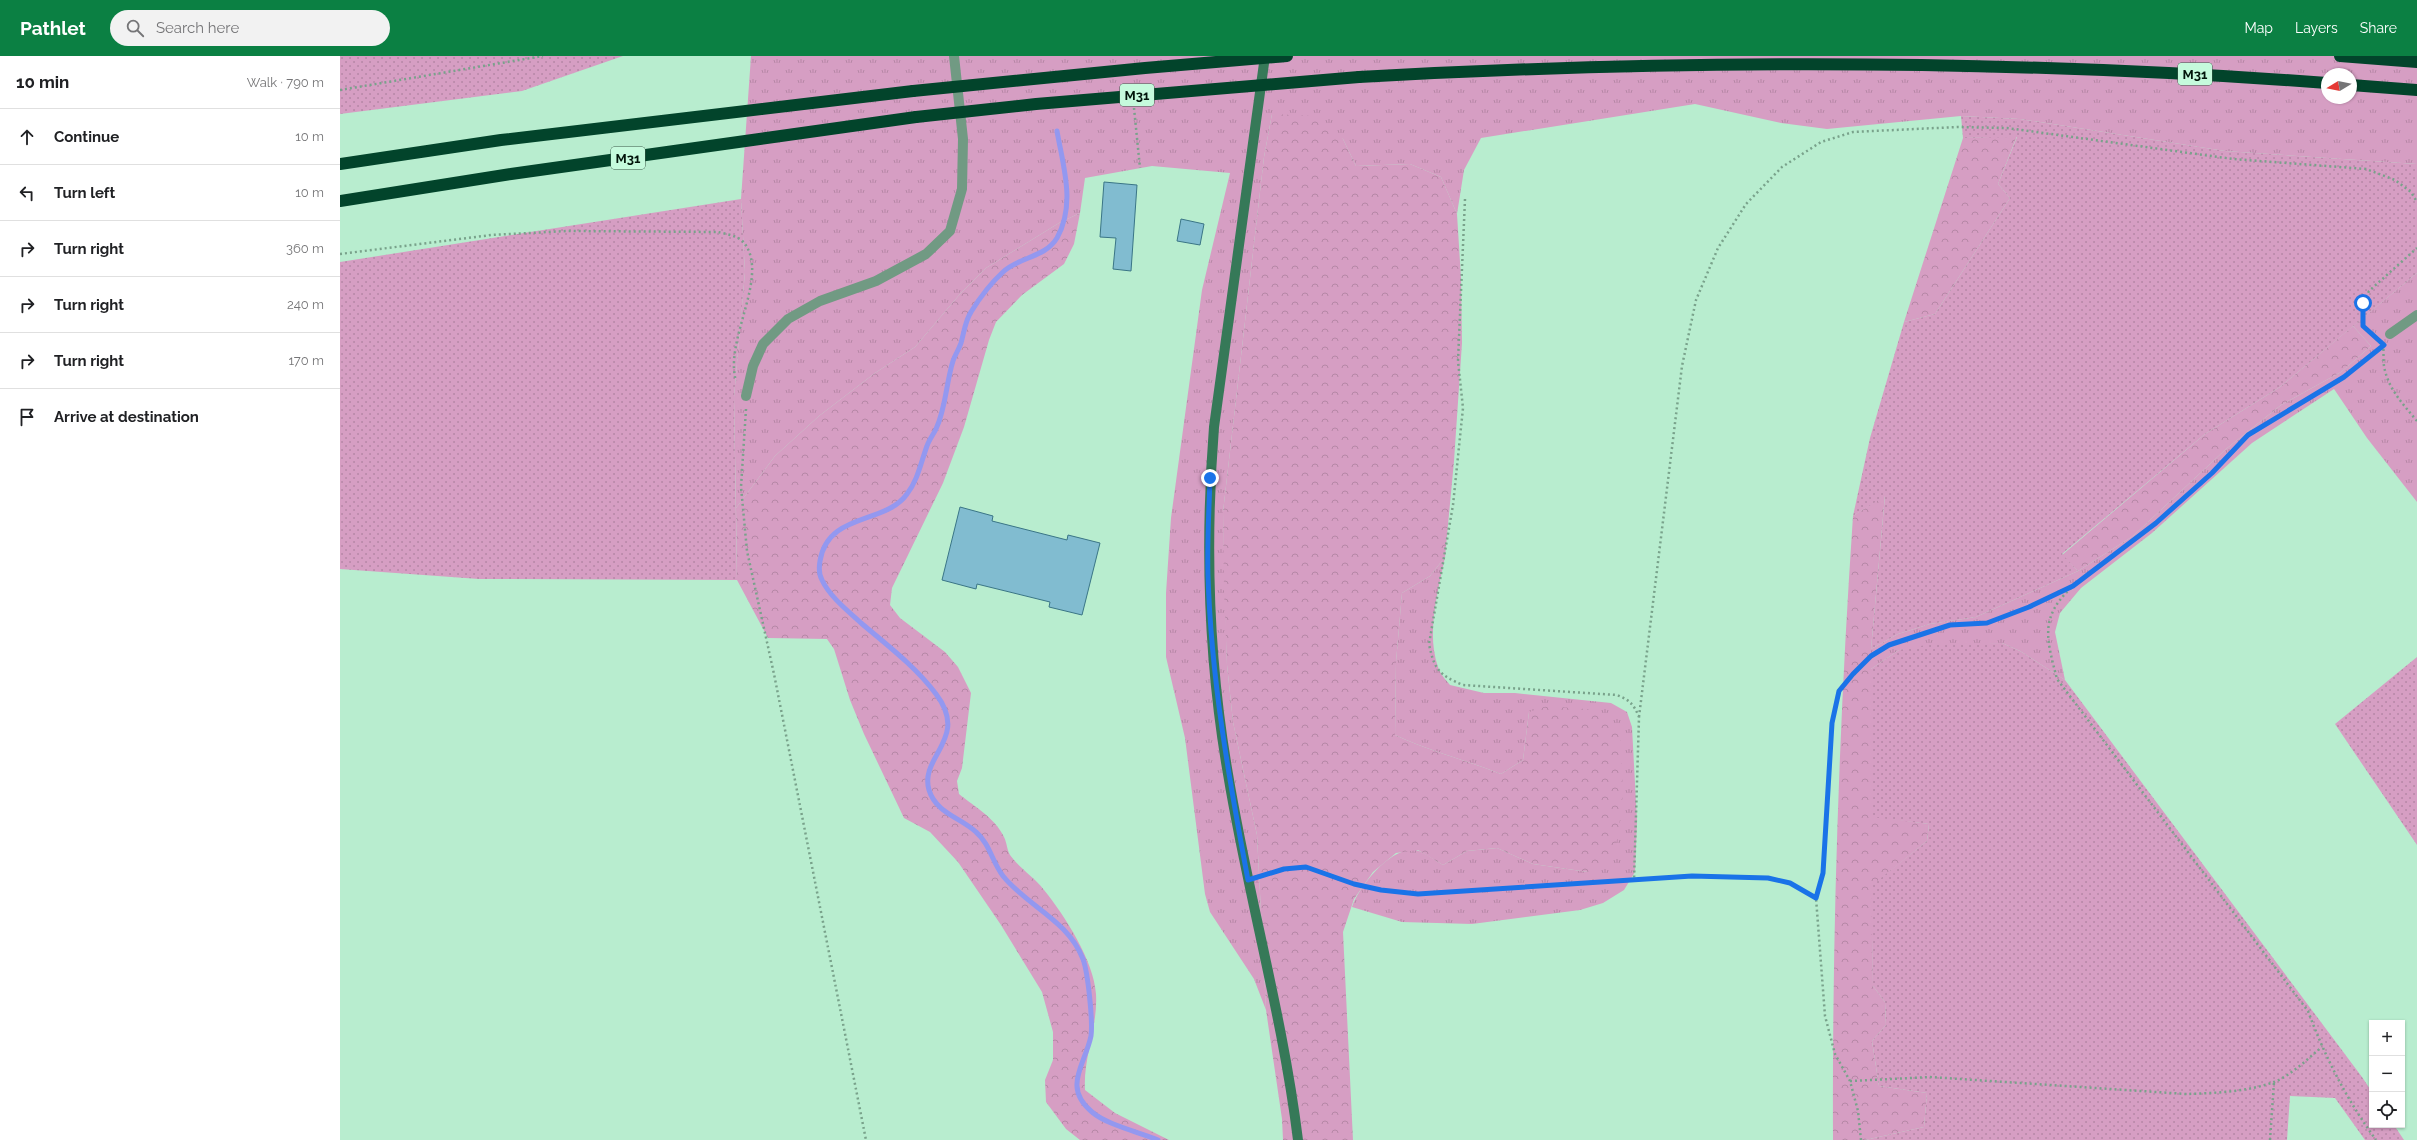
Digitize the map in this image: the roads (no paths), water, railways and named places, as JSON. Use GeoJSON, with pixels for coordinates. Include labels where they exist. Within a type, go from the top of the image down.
{"type":"FeatureCollection","features":[{"type":"Feature","properties":{"kind":"highway","name":"M31"},"geometry":{"type":"LineString","coordinates":[[340,164],[501,140],[913,91],[1145,68],[1287,56]]}},
{"type":"Feature","properties":{"kind":"highway"},"geometry":{"type":"LineString","coordinates":[[2340,56],[2417,62]]}},
{"type":"Feature","properties":{"kind":"highway","name":"M31"},"geometry":{"type":"LineString","coordinates":[[340,201],[511,174],[916,118],[1114,97],[1359,77],[1589,67],[1860,64],[2035,67],[2215,75],[2321,83]]}},
{"type":"Feature","properties":{"kind":"highway"},"geometry":{"type":"LineString","coordinates":[[2357,85],[2417,90]]}},
{"type":"Feature","properties":{"kind":"main road"},"geometry":{"type":"LineString","coordinates":[[1265,56],[1215,420],[1209,530],[1210,619],[1218,703],[1228,773],[1248,880],[1291,1084],[1298,1140]]}},
{"type":"Feature","properties":{"kind":"street"},"geometry":{"type":"LineString","coordinates":[[746,396],[753,366],[763,344],[788,319],[820,302],[876,281],[926,254],[950,231],[962,189],[963,139],[954,56]]}},
{"type":"Feature","properties":{"kind":"street"},"geometry":{"type":"LineString","coordinates":[[2390,334],[2417,315]]}},
{"type":"Feature","properties":{"kind":"waterway"},"geometry":{"type":"LineString","coordinates":[[1057,131],[1065,171],[1067,198],[1063,225],[1057,238],[1046,250],[1009,267],[994,281],[978,302],[967,319],[961,343],[953,361],[939,421],[928,444],[917,477],[911,489],[897,504],[885,511],[845,526],[834,534],[825,545],[820,561],[820,571],[821,578],[825,586],[834,598],[920,675],[936,694],[945,710],[948,723],[946,735],[931,767],[928,778],[929,790],[932,798],[943,810],[970,827],[981,837],[1003,876],[1013,887],[1068,934],[1076,945],[1083,959],[1091,1009],[1091,1036],[1078,1076],[1077,1085],[1078,1094],[1083,1103],[1098,1117],[1106,1121],[1158,1140]]}}]}
